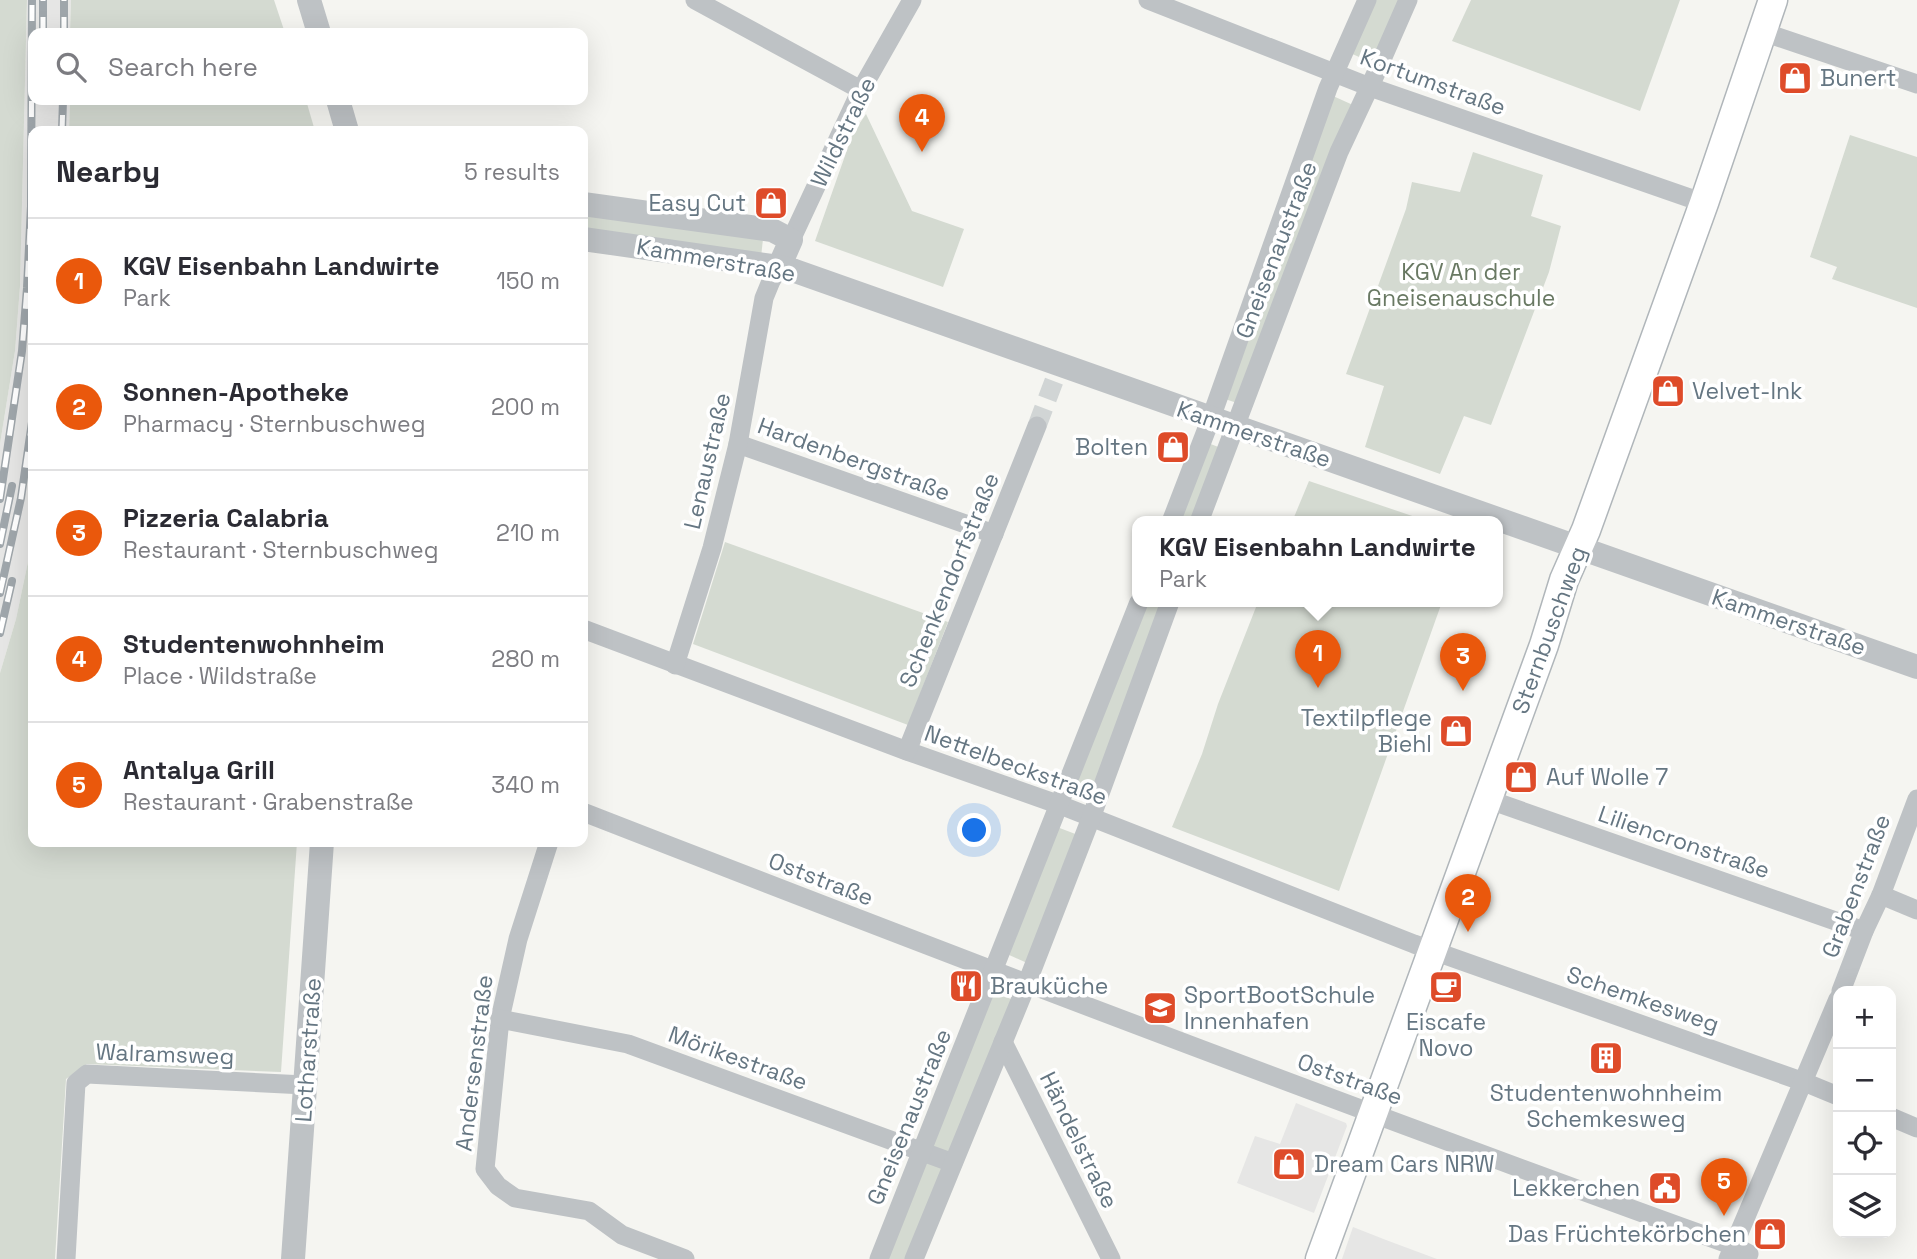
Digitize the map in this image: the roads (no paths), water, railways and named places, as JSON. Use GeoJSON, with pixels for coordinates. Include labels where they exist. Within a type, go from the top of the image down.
{"type":"FeatureCollection","features":[{"type":"Feature","properties":{"kind":"main road","name":"Sternbuschweg"},"geometry":{"type":"LineString","coordinates":[[1320,1259],[1544,645],[1564,580],[1586,530],[1704,203],[1773,0]]}},
{"type":"Feature","properties":{"kind":"street"},"geometry":{"type":"LineString","coordinates":[[309,0],[317,28]]}},
{"type":"Feature","properties":{"kind":"street"},"geometry":{"type":"LineString","coordinates":[[695,0],[860,90]]}},
{"type":"Feature","properties":{"kind":"street","name":"Wildstraße"},"geometry":{"type":"LineString","coordinates":[[779,267],[860,90],[912,0]]}},
{"type":"Feature","properties":{"kind":"street","name":"Kortumstraße"},"geometry":{"type":"LineString","coordinates":[[1148,0],[1370,87],[1704,203]]}},
{"type":"Feature","properties":{"kind":"street","name":"Gneisenaustraße"},"geometry":{"type":"LineString","coordinates":[[1200,516],[1223,422],[1334,72],[1367,0]]}},
{"type":"Feature","properties":{"kind":"street","name":"Gneisenaustraße"},"geometry":{"type":"LineString","coordinates":[[1174,516],[1223,422],[1339,152],[1408,0]]}},
{"type":"Feature","properties":{"kind":"street"},"geometry":{"type":"LineString","coordinates":[[1762,32],[1917,84]]}},
{"type":"Feature","properties":{"kind":"street"},"geometry":{"type":"LineString","coordinates":[[339,105],[346,126]]}},
{"type":"Feature","properties":{"kind":"street","name":"Kammerstraße"},"geometry":{"type":"LineString","coordinates":[[588,205],[772,230],[791,240]]}},
{"type":"Feature","properties":{"kind":"street","name":"Kammerstraße"},"geometry":{"type":"LineString","coordinates":[[588,240],[779,267],[1487,516]]}},
{"type":"Feature","properties":{"kind":"street","name":"Lenaustraße"},"geometry":{"type":"LineString","coordinates":[[675,665],[712,548],[738,443],[764,298],[779,267]]}},
{"type":"Feature","properties":{"kind":"street","name":"Schenkendorfstraße"},"geometry":{"type":"LineString","coordinates":[[907,751],[1037,426]]}},
{"type":"Feature","properties":{"kind":"street","name":"Hardenbergstraße"},"geometry":{"type":"LineString","coordinates":[[738,443],[994,534]]}},
{"type":"Feature","properties":{"kind":"street","name":"Kammerstraße"},"geometry":{"type":"LineString","coordinates":[[1503,522],[1917,667]]}},
{"type":"Feature","properties":{"kind":"street","name":"Gneisenaustraße"},"geometry":{"type":"LineString","coordinates":[[879,1259],[1137,607]]}},
{"type":"Feature","properties":{"kind":"street"},"geometry":{"type":"LineString","coordinates":[[914,1259],[1027,985],[1168,607]]}},
{"type":"Feature","properties":{"kind":"street","name":"Nettelbeckstraße"},"geometry":{"type":"LineString","coordinates":[[588,631],[1059,805],[1432,951]]}},
{"type":"Feature","properties":{"kind":"street","name":"Liliencronstraße"},"geometry":{"type":"LineString","coordinates":[[1487,799],[1864,931]]}},
{"type":"Feature","properties":{"kind":"street","name":"Grabenstraße"},"geometry":{"type":"LineString","coordinates":[[1843,986],[1917,799]]}},
{"type":"Feature","properties":{"kind":"street","name":"Oststraße"},"geometry":{"type":"LineString","coordinates":[[588,814],[1027,985],[1737,1253]]}},
{"type":"Feature","properties":{"kind":"street","name":"Lotharstraße"},"geometry":{"type":"LineString","coordinates":[[293,1259],[322,847]]}},
{"type":"Feature","properties":{"kind":"street","name":"Andersenstraße"},"geometry":{"type":"LineString","coordinates":[[546,847],[518,939],[500,1019],[485,1169],[498,1186],[515,1198],[589,1212],[622,1235],[685,1259]]}},
{"type":"Feature","properties":{"kind":"street"},"geometry":{"type":"LineString","coordinates":[[1881,895],[1917,910]]}},
{"type":"Feature","properties":{"kind":"street","name":"Schemkesweg"},"geometry":{"type":"LineString","coordinates":[[1432,951],[1833,1094]]}},
{"type":"Feature","properties":{"kind":"street"},"geometry":{"type":"LineString","coordinates":[[1737,1253],[1833,1011]]}},
{"type":"Feature","properties":{"kind":"street","name":"Mörikestraße"},"geometry":{"type":"LineString","coordinates":[[500,1019],[628,1044],[953,1163]]}},
{"type":"Feature","properties":{"kind":"street","name":"Händelstraße"},"geometry":{"type":"LineString","coordinates":[[1003,1042],[1111,1259]]}},
{"type":"Feature","properties":{"kind":"street","name":"Walramsweg"},"geometry":{"type":"LineString","coordinates":[[66,1259],[76,1083],[87,1074],[305,1085]]}},
{"type":"Feature","properties":{"kind":"street"},"geometry":{"type":"LineString","coordinates":[[1896,1119],[1917,1128]]}},
{"type":"Feature","properties":{"kind":"tunnel"},"geometry":{"type":"LineString","coordinates":[[1037,426],[1060,365]]}},
{"type":"Feature","properties":{"kind":"railway"},"geometry":{"type":"LineString","coordinates":[[32,0],[32,28]]}},
{"type":"Feature","properties":{"kind":"railway"},"geometry":{"type":"LineString","coordinates":[[43,0],[43,28]]}},
{"type":"Feature","properties":{"kind":"railway"},"geometry":{"type":"LineString","coordinates":[[64,0],[64,28]]}},
{"type":"Feature","properties":{"kind":"railway"},"geometry":{"type":"LineString","coordinates":[[31,105],[31,126]]}},
{"type":"Feature","properties":{"kind":"railway"},"geometry":{"type":"LineString","coordinates":[[62,126],[63,105]]}},
{"type":"Feature","properties":{"kind":"railway"},"geometry":{"type":"LineString","coordinates":[[0,499],[22,351],[28,268]]}},
{"type":"Feature","properties":{"kind":"railway"},"geometry":{"type":"LineString","coordinates":[[0,593],[21,498],[28,450]]}},
{"type":"Feature","properties":{"kind":"railway"},"geometry":{"type":"LineString","coordinates":[[0,544],[12,486]]}},
{"type":"Feature","properties":{"kind":"railway"},"geometry":{"type":"LineString","coordinates":[[0,633],[12,581]]}},
{"type":"Feature","properties":{"kind":"place","name":"Bunert"},"geometry":{"type":"Point","coordinates":[1795,78]}},
{"type":"Feature","properties":{"kind":"place","name":"Studentenwohnheim"},"geometry":{"type":"Point","coordinates":[922,152]}},
{"type":"Feature","properties":{"kind":"place","name":"Easy Cut"},"geometry":{"type":"Point","coordinates":[771,203]}},
{"type":"Feature","properties":{"kind":"place","name":"Velvet-Ink"},"geometry":{"type":"Point","coordinates":[1668,391]}},
{"type":"Feature","properties":{"kind":"place","name":"Bolten"},"geometry":{"type":"Point","coordinates":[1173,447]}},
{"type":"Feature","properties":{"kind":"place","name":"KGV Eisenbahn Landwirte"},"geometry":{"type":"Point","coordinates":[1318,688]}},
{"type":"Feature","properties":{"kind":"place","name":"Pizzeria Calabria"},"geometry":{"type":"Point","coordinates":[1463,691]}},
{"type":"Feature","properties":{"kind":"place","name":"Textilpflege Biehl"},"geometry":{"type":"Point","coordinates":[1456,731]}},
{"type":"Feature","properties":{"kind":"place","name":"Auf Wolle 7"},"geometry":{"type":"Point","coordinates":[1521,777]}},
{"type":"Feature","properties":{"kind":"place","name":"Sonnen-Apotheke"},"geometry":{"type":"Point","coordinates":[1468,932]}},
{"type":"Feature","properties":{"kind":"place","name":"Brauküche"},"geometry":{"type":"Point","coordinates":[966,986]}},
{"type":"Feature","properties":{"kind":"place","name":"Eiscafe Novo"},"geometry":{"type":"Point","coordinates":[1446,987]}},
{"type":"Feature","properties":{"kind":"place","name":"SportBootSchule Innenhafen"},"geometry":{"type":"Point","coordinates":[1160,1008]}},
{"type":"Feature","properties":{"kind":"place","name":"Studentenwohnheim Schemkesweg"},"geometry":{"type":"Point","coordinates":[1606,1058]}},
{"type":"Feature","properties":{"kind":"place","name":"Dream Cars NRW"},"geometry":{"type":"Point","coordinates":[1289,1164]}},
{"type":"Feature","properties":{"kind":"place","name":"Lekkerchen"},"geometry":{"type":"Point","coordinates":[1665,1188]}},
{"type":"Feature","properties":{"kind":"place","name":"Antalya Grill"},"geometry":{"type":"Point","coordinates":[1724,1216]}},
{"type":"Feature","properties":{"kind":"place","name":"Das Früchtekörbchen"},"geometry":{"type":"Point","coordinates":[1770,1234]}},
{"type":"Feature","properties":{"kind":"park label","name":"KGV An der Gneisenauschule"},"geometry":{"type":"Point","coordinates":[1461,285]}}]}
